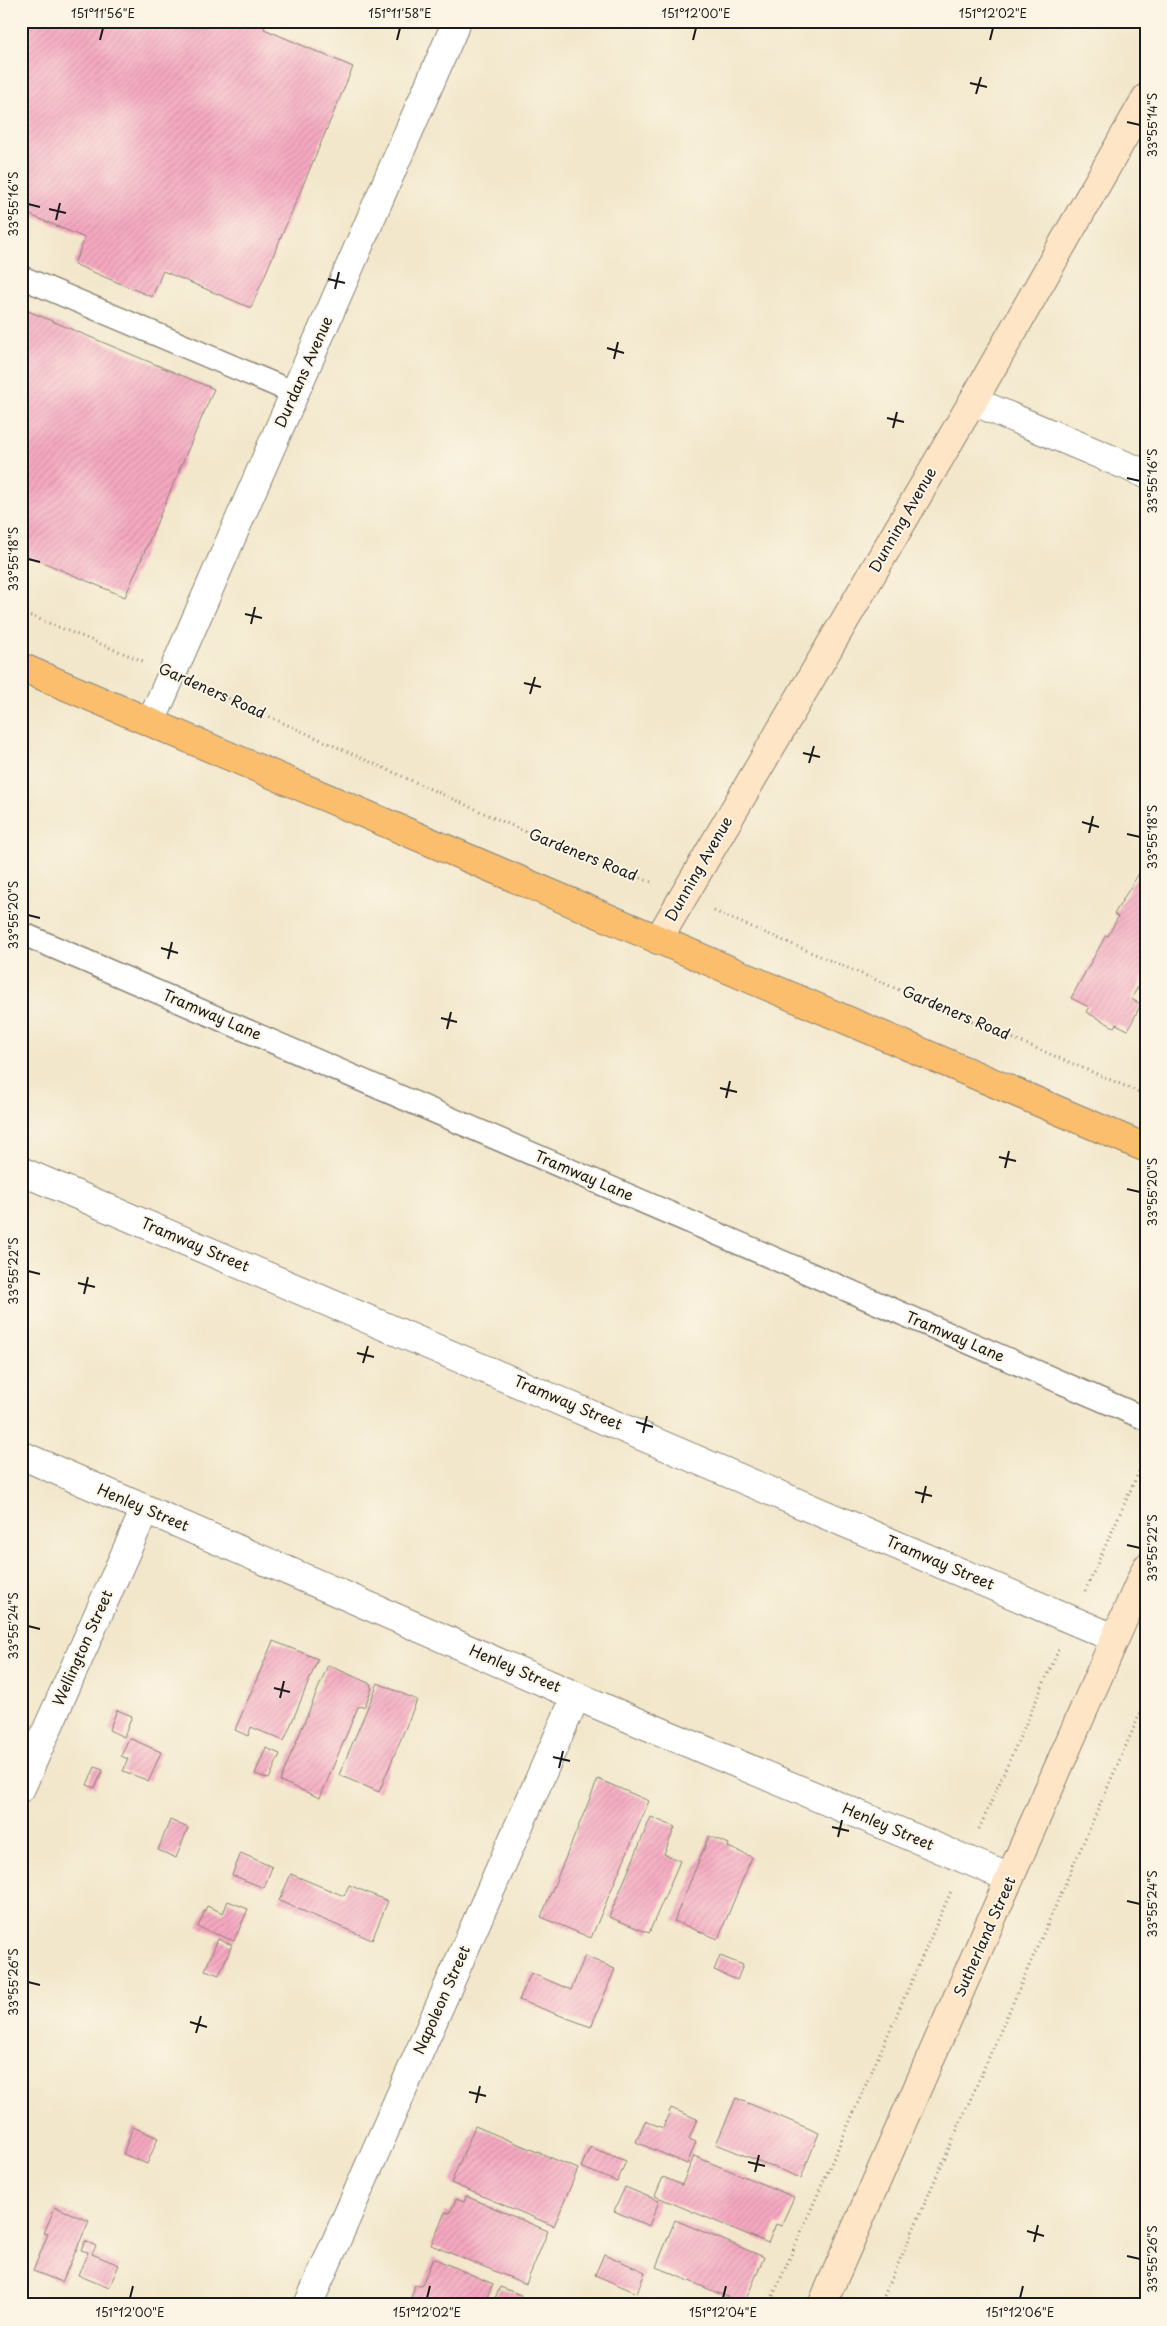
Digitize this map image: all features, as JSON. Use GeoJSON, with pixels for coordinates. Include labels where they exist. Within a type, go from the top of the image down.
{"type":"FeatureCollection","features":[{"type":"Feature","properties":{"kind":"main road"},"geometry":{"type":"LineString","coordinates":[[21,667],[1146,1148]]}},
{"type":"Feature","properties":{"kind":"street","name":"Durdans Avenue"},"geometry":{"type":"LineString","coordinates":[[151,722],[457,21]]}},
{"type":"Feature","properties":{"kind":"street","name":"Dunning Avenue"},"geometry":{"type":"LineString","coordinates":[[658,940],[973,401],[1146,98]]}},
{"type":"Feature","properties":{"kind":"street"},"geometry":{"type":"LineString","coordinates":[[973,401],[1146,474]]}},
{"type":"Feature","properties":{"kind":"street","name":"Tramway Street"},"geometry":{"type":"LineString","coordinates":[[21,1171],[1114,1638]]}},
{"type":"Feature","properties":{"kind":"street","name":"Henley Street"},"geometry":{"type":"LineString","coordinates":[[21,1455],[576,1696],[1010,1878]]}},
{"type":"Feature","properties":{"kind":"street","name":"Wellington Street"},"geometry":{"type":"LineString","coordinates":[[21,1788],[145,1509]]}},
{"type":"Feature","properties":{"kind":"street","name":"Sutherland Street"},"geometry":{"type":"LineString","coordinates":[[822,2305],[1146,1568]]}},
{"type":"Feature","properties":{"kind":"street","name":"Napoleon Street"},"geometry":{"type":"LineString","coordinates":[[308,2305],[576,1696]]}},
{"type":"Feature","properties":{"kind":"lane"},"geometry":{"type":"LineString","coordinates":[[21,277],[295,393]]}},
{"type":"Feature","properties":{"kind":"lane","name":"Tramway Lane"},"geometry":{"type":"LineString","coordinates":[[21,933],[1146,1419]]}},
{"type":"Feature","properties":{"kind":"path","name":"Gardeners Road"},"geometry":{"type":"LineString","coordinates":[[21,612],[173,673],[582,857],[683,896],[1146,1095]]}},
{"type":"Feature","properties":{"kind":"path"},"geometry":{"type":"LineString","coordinates":[[880,2305],[1146,1700]]}},
{"type":"Feature","properties":{"kind":"building"},"geometry":{"type":"Polygon","coordinates":[[[21,21],[267,21],[264,29],[353,67],[251,308],[163,271],[152,297],[74,264],[85,238],[21,211],[21,21]]]}},
{"type":"Feature","properties":{"kind":"building"},"geometry":{"type":"Polygon","coordinates":[[[21,308],[214,389],[125,597],[21,553],[21,308]]]}},
{"type":"Feature","properties":{"kind":"building"},"geometry":{"type":"Polygon","coordinates":[[[1141,870],[1146,872],[1146,973],[1131,999],[1141,1004],[1128,1030],[1116,1024],[1114,1027],[1086,1012],[1089,1007],[1071,998],[1106,935],[1108,936],[1118,917],[1114,914],[1141,870]]]}},
{"type":"Feature","properties":{"kind":"building"},"geometry":{"type":"Polygon","coordinates":[[[273,1641],[318,1659],[284,1741],[251,1727],[248,1736],[235,1730],[273,1641]]]}},
{"type":"Feature","properties":{"kind":"building"},"geometry":{"type":"Polygon","coordinates":[[[328,1665],[371,1684],[372,1688],[365,1706],[358,1707],[320,1798],[280,1781],[328,1665]]]}},
{"type":"Feature","properties":{"kind":"building"},"geometry":{"type":"Polygon","coordinates":[[[378,1683],[417,1700],[379,1792],[339,1775],[378,1683]]]}},
{"type":"Feature","properties":{"kind":"building"},"geometry":{"type":"Polygon","coordinates":[[[117,1710],[132,1716],[124,1737],[109,1730],[117,1710]]]}},
{"type":"Feature","properties":{"kind":"building"},"geometry":{"type":"Polygon","coordinates":[[[129,1738],[161,1752],[149,1781],[123,1771],[128,1759],[121,1756],[129,1738]]]}},
{"type":"Feature","properties":{"kind":"building"},"geometry":{"type":"Polygon","coordinates":[[[266,1748],[280,1754],[269,1779],[255,1774],[266,1748]]]}},
{"type":"Feature","properties":{"kind":"building"},"geometry":{"type":"Polygon","coordinates":[[[95,1767],[103,1770],[95,1788],[87,1785],[95,1767]]]}},
{"type":"Feature","properties":{"kind":"building"},"geometry":{"type":"Polygon","coordinates":[[[598,1779],[649,1801],[591,1938],[541,1917],[598,1779]]]}},
{"type":"Feature","properties":{"kind":"building"},"geometry":{"type":"Polygon","coordinates":[[[651,1817],[675,1827],[664,1854],[680,1861],[649,1933],[609,1917],[651,1817]]]}},
{"type":"Feature","properties":{"kind":"building"},"geometry":{"type":"Polygon","coordinates":[[[170,1820],[188,1828],[176,1858],[158,1850],[170,1820]]]}},
{"type":"Feature","properties":{"kind":"building"},"geometry":{"type":"Polygon","coordinates":[[[709,1836],[729,1844],[728,1847],[752,1857],[718,1939],[674,1921],[709,1836]]]}},
{"type":"Feature","properties":{"kind":"building"},"geometry":{"type":"Polygon","coordinates":[[[241,1853],[272,1867],[264,1888],[232,1875],[241,1853]]]}},
{"type":"Feature","properties":{"kind":"building"},"geometry":{"type":"Polygon","coordinates":[[[291,1874],[344,1896],[349,1885],[388,1901],[372,1940],[279,1901],[291,1874]]]}},
{"type":"Feature","properties":{"kind":"building"},"geometry":{"type":"Polygon","coordinates":[[[228,1901],[248,1909],[234,1941],[198,1927],[207,1906],[223,1913],[228,1901]]]}},
{"type":"Feature","properties":{"kind":"building"},"geometry":{"type":"Polygon","coordinates":[[[218,1939],[232,1945],[219,1975],[205,1970],[218,1939]]]}},
{"type":"Feature","properties":{"kind":"building"},"geometry":{"type":"Polygon","coordinates":[[[585,1956],[615,1969],[591,2027],[519,2000],[531,1973],[571,1990],[585,1956]]]}},
{"type":"Feature","properties":{"kind":"building"},"geometry":{"type":"Polygon","coordinates":[[[720,1956],[743,1965],[737,1980],[714,1970],[720,1956]]]}},
{"type":"Feature","properties":{"kind":"building"},"geometry":{"type":"Polygon","coordinates":[[[736,2098],[819,2133],[801,2178],[716,2144],[736,2098]]]}},
{"type":"Feature","properties":{"kind":"building"},"geometry":{"type":"Polygon","coordinates":[[[671,2108],[697,2119],[689,2139],[696,2142],[687,2164],[636,2142],[645,2121],[663,2128],[671,2108]]]}},
{"type":"Feature","properties":{"kind":"building"},"geometry":{"type":"Polygon","coordinates":[[[475,2126],[578,2169],[554,2226],[451,2183],[475,2126]]]}},
{"type":"Feature","properties":{"kind":"building"},"geometry":{"type":"Polygon","coordinates":[[[133,2127],[158,2138],[147,2164],[123,2154],[133,2127]]]}},
{"type":"Feature","properties":{"kind":"building"},"geometry":{"type":"Polygon","coordinates":[[[590,2147],[626,2161],[617,2182],[581,2167],[590,2147]]]}},
{"type":"Feature","properties":{"kind":"building"},"geometry":{"type":"Polygon","coordinates":[[[694,2156],[794,2197],[781,2226],[776,2224],[768,2243],[655,2196],[663,2177],[682,2185],[694,2156]]]}},
{"type":"Feature","properties":{"kind":"building"},"geometry":{"type":"Polygon","coordinates":[[[625,2187],[659,2201],[649,2226],[614,2211],[625,2187]]]}},
{"type":"Feature","properties":{"kind":"building"},"geometry":{"type":"Polygon","coordinates":[[[466,2196],[548,2231],[526,2284],[431,2245],[445,2212],[450,2213],[456,2199],[464,2202],[466,2196]]]}},
{"type":"Feature","properties":{"kind":"building"},"geometry":{"type":"Polygon","coordinates":[[[55,2207],[89,2221],[62,2282],[33,2271],[48,2234],[44,2233],[55,2207]]]}},
{"type":"Feature","properties":{"kind":"building"},"geometry":{"type":"Polygon","coordinates":[[[675,2220],[764,2257],[744,2304],[656,2267],[675,2220]]]}},
{"type":"Feature","properties":{"kind":"building"},"geometry":{"type":"Polygon","coordinates":[[[85,2241],[96,2246],[92,2254],[119,2265],[109,2288],[78,2275],[88,2252],[81,2250],[85,2241]]]}},
{"type":"Feature","properties":{"kind":"building"},"geometry":{"type":"Polygon","coordinates":[[[604,2254],[645,2272],[637,2293],[595,2275],[604,2254]]]}},
{"type":"Feature","properties":{"kind":"building"},"geometry":{"type":"Polygon","coordinates":[[[433,2258],[493,2284],[484,2303],[487,2305],[409,2304],[415,2285],[422,2285],[433,2258]]]}},
{"type":"Feature","properties":{"kind":"building"},"geometry":{"type":"Polygon","coordinates":[[[500,2287],[521,2295],[520,2298],[535,2305],[492,2305],[500,2287]]]}},
{"type":"Feature","properties":{"kind":"building"},"geometry":{"type":"Polygon","coordinates":[[[21,2300],[32,2305],[21,2305],[21,2300]]]}}]}
